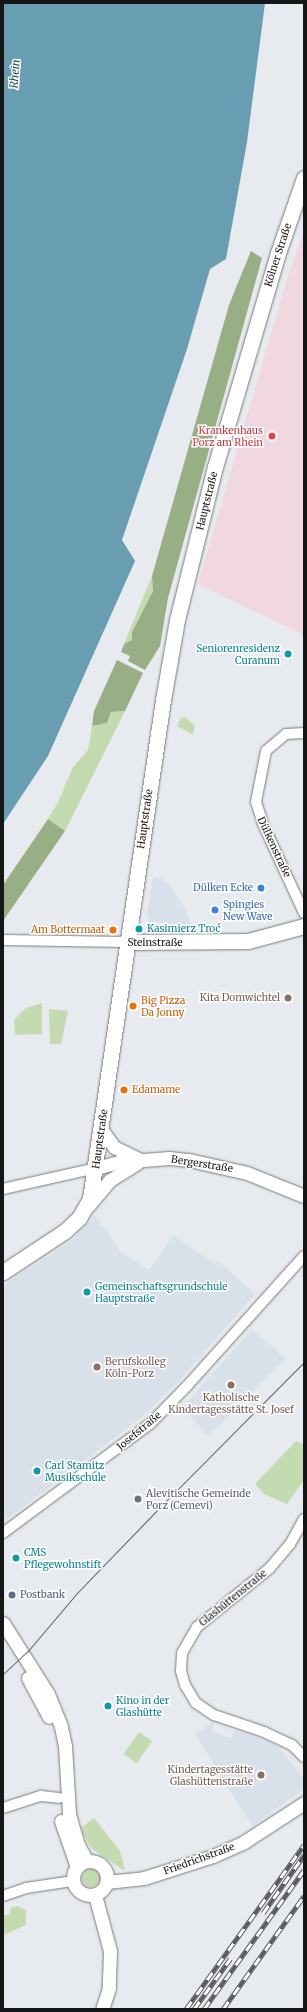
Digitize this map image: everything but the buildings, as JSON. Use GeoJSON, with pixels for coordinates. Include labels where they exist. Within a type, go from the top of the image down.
{"type":"FeatureCollection","features":[{"type":"Feature","properties":{"kind":"main road","name":"Kölner Straße"},"geometry":{"type":"LineString","coordinates":[[255,332],[304,178]]}},
{"type":"Feature","properties":{"kind":"main road","name":"Hauptstraße"},"geometry":{"type":"LineString","coordinates":[[3,1272],[65,1231],[85,1209],[96,1168],[127,942],[177,620],[215,467],[255,332]]}},
{"type":"Feature","properties":{"kind":"main road","name":"Steinstraße"},"geometry":{"type":"LineString","coordinates":[[127,942],[248,941],[304,926]]}},
{"type":"Feature","properties":{"kind":"street","name":"Dülkenstraße"},"geometry":{"type":"LineString","coordinates":[[304,733],[292,732],[286,734],[266,751],[256,802],[263,824],[304,913]]}},
{"type":"Feature","properties":{"kind":"street","name":"Steinstraße"},"geometry":{"type":"LineString","coordinates":[[3,940],[127,942]]}},
{"type":"Feature","properties":{"kind":"street"},"geometry":{"type":"LineString","coordinates":[[101,1129],[114,1147],[142,1160]]}},
{"type":"Feature","properties":{"kind":"street"},"geometry":{"type":"LineString","coordinates":[[85,1209],[115,1176],[142,1160]]}},
{"type":"Feature","properties":{"kind":"street","name":"Bergerstraße"},"geometry":{"type":"LineString","coordinates":[[96,1168],[119,1162],[142,1160],[189,1160],[231,1168],[265,1179],[304,1196]]}},
{"type":"Feature","properties":{"kind":"street"},"geometry":{"type":"LineString","coordinates":[[3,1189],[96,1168]]}},
{"type":"Feature","properties":{"kind":"street","name":"Josefstraße"},"geometry":{"type":"LineString","coordinates":[[3,1534],[150,1424],[188,1386],[304,1256]]}},
{"type":"Feature","properties":{"kind":"street","name":"Glashüttenstraße"},"geometry":{"type":"LineString","coordinates":[[304,1519],[290,1544],[270,1568],[197,1627],[182,1653],[181,1671],[185,1685],[196,1703],[214,1715],[264,1732],[292,1745],[304,1757]]}},
{"type":"Feature","properties":{"kind":"street"},"geometry":{"type":"LineString","coordinates":[[3,1623],[48,1694],[62,1727],[65,1746],[69,1814],[82,1864],[73,1881],[76,1889],[83,1894],[95,1895],[103,1890],[107,1882],[103,1866],[82,1864]]}},
{"type":"Feature","properties":{"kind":"street"},"geometry":{"type":"LineString","coordinates":[[3,1633],[48,1714],[57,1747],[59,1798],[64,1830],[82,1864]]}},
{"type":"Feature","properties":{"kind":"street"},"geometry":{"type":"LineString","coordinates":[[3,1808],[42,1796],[59,1798]]}},
{"type":"Feature","properties":{"kind":"street","name":"Friedrichstraße"},"geometry":{"type":"LineString","coordinates":[[107,1882],[144,1878],[221,1853],[274,1824],[304,1803]]}},
{"type":"Feature","properties":{"kind":"street"},"geometry":{"type":"LineString","coordinates":[[3,1896],[26,1888],[73,1881]]}},
{"type":"Feature","properties":{"kind":"street"},"geometry":{"type":"LineString","coordinates":[[95,1895],[110,1950],[109,1988],[102,2009]]}},
{"type":"Feature","properties":{"kind":"shaded area","name":"Krankenhaus Porz am Rhein"},"geometry":{"type":"Polygon","coordinates":[[[304,229],[304,635],[198,584],[284,289],[304,229]]]}},
{"type":"Feature","properties":{"kind":"shaded area"},"geometry":{"type":"Polygon","coordinates":[[[153,877],[163,878],[169,884],[185,909],[191,925],[150,922],[147,915],[153,877]]]}},
{"type":"Feature","properties":{"kind":"shaded area","name":"Berufskolleg Köln-Porz"},"geometry":{"type":"Polygon","coordinates":[[[95,1215],[120,1251],[149,1270],[173,1236],[215,1264],[218,1261],[255,1294],[179,1381],[142,1417],[3,1522],[3,1285],[73,1240],[95,1215]]]}},
{"type":"Feature","properties":{"kind":"shaded area","name":"Katholische Kindertagesstätte St. Josef"},"geometry":{"type":"Polygon","coordinates":[[[252,1329],[286,1359],[209,1436],[182,1408],[252,1329]]]}},
{"type":"Feature","properties":{"kind":"shaded area","name":"Kindertagesstätte Glashüttenstraße"},"geometry":{"type":"Polygon","coordinates":[[[211,1723],[214,1724],[212,1732],[231,1738],[234,1730],[268,1741],[278,1747],[304,1778],[304,1786],[300,1792],[252,1826],[195,1734],[211,1723]]]}},
{"type":"Feature","properties":{"kind":"green space"},"geometry":{"type":"Polygon","coordinates":[[[251,251],[262,258],[168,598],[160,646],[145,670],[128,661],[130,656],[121,652],[124,644],[132,640],[132,632],[153,591],[152,576],[229,305],[251,251]]]}},
{"type":"Feature","properties":{"kind":"green space"},"geometry":{"type":"Polygon","coordinates":[[[152,576],[153,591],[132,632],[132,640],[124,644],[152,576]]]}},
{"type":"Feature","properties":{"kind":"green space"},"geometry":{"type":"Polygon","coordinates":[[[117,660],[143,673],[125,711],[111,712],[107,723],[92,726],[94,711],[117,660]]]}},
{"type":"Feature","properties":{"kind":"green space"},"geometry":{"type":"Polygon","coordinates":[[[125,711],[65,831],[48,819],[58,802],[73,767],[88,750],[92,726],[107,723],[111,712],[125,711]]]}},
{"type":"Feature","properties":{"kind":"green space"},"geometry":{"type":"Polygon","coordinates":[[[185,717],[195,726],[193,735],[177,726],[181,718],[185,717]]]}},
{"type":"Feature","properties":{"kind":"green space"},"geometry":{"type":"Polygon","coordinates":[[[48,819],[65,831],[3,921],[3,885],[48,819]]]}},
{"type":"Feature","properties":{"kind":"green space"},"geometry":{"type":"Polygon","coordinates":[[[42,1003],[42,1034],[15,1035],[14,1020],[26,1008],[42,1003]]]}},
{"type":"Feature","properties":{"kind":"green space"},"geometry":{"type":"Polygon","coordinates":[[[49,1009],[68,1011],[61,1044],[50,1044],[49,1009]]]}},
{"type":"Feature","properties":{"kind":"green space"},"geometry":{"type":"Polygon","coordinates":[[[296,1441],[304,1445],[304,1480],[287,1504],[264,1494],[255,1484],[296,1441]]]}},
{"type":"Feature","properties":{"kind":"green space"},"geometry":{"type":"Polygon","coordinates":[[[139,1732],[152,1741],[137,1763],[124,1754],[139,1732]]]}},
{"type":"Feature","properties":{"kind":"green space"},"geometry":{"type":"Polygon","coordinates":[[[94,1818],[120,1851],[125,1871],[92,1849],[86,1839],[81,1828],[94,1818]]]}},
{"type":"Feature","properties":{"kind":"green space"},"geometry":{"type":"Polygon","coordinates":[[[87,1869],[95,1869],[100,1874],[98,1885],[95,1887],[87,1887],[82,1882],[82,1874],[87,1869]]]}},
{"type":"Feature","properties":{"kind":"green space"},"geometry":{"type":"Polygon","coordinates":[[[18,1906],[26,1910],[26,1925],[3,1935],[3,1915],[9,1915],[11,1908],[18,1906]]]}},
{"type":"Feature","properties":{"kind":"water","name":"Rhein"},"geometry":{"type":"Polygon","coordinates":[[[3,3],[265,3],[247,142],[226,259],[210,269],[187,349],[122,540],[135,561],[48,756],[3,824],[3,3]]]}},
{"type":"Feature","properties":{"kind":"tram line"},"geometry":{"type":"LineString","coordinates":[[3,1674],[27,1652],[77,1593],[159,1508],[304,1362]]}},
{"type":"Feature","properties":{"kind":"railway"},"geometry":{"type":"LineString","coordinates":[[186,2009],[304,1845]]}},
{"type":"Feature","properties":{"kind":"railway"},"geometry":{"type":"LineString","coordinates":[[263,1913],[304,1855]]}},
{"type":"Feature","properties":{"kind":"railway"},"geometry":{"type":"LineString","coordinates":[[204,2009],[304,1870]]}},
{"type":"Feature","properties":{"kind":"railway"},"geometry":{"type":"LineString","coordinates":[[223,2009],[304,1896]]}},
{"type":"Feature","properties":{"kind":"railway"},"geometry":{"type":"LineString","coordinates":[[194,2009],[230,1959]]}},
{"type":"Feature","properties":{"kind":"place","name":"Krankenhaus Porz am Rhein"},"geometry":{"type":"Point","coordinates":[272,436]}},
{"type":"Feature","properties":{"kind":"place","name":"Seniorenresidenz Curanum"},"geometry":{"type":"Point","coordinates":[288,654]}},
{"type":"Feature","properties":{"kind":"place","name":"Dülken Ecke"},"geometry":{"type":"Point","coordinates":[261,888]}},
{"type":"Feature","properties":{"kind":"place","name":"Spingies New Wave"},"geometry":{"type":"Point","coordinates":[215,910]}},
{"type":"Feature","properties":{"kind":"place","name":"Kasimierz Troć"},"geometry":{"type":"Point","coordinates":[139,929]}},
{"type":"Feature","properties":{"kind":"place","name":"Am Bottermaat"},"geometry":{"type":"Point","coordinates":[113,930]}},
{"type":"Feature","properties":{"kind":"place","name":"Kita Domwichtel"},"geometry":{"type":"Point","coordinates":[288,998]}},
{"type":"Feature","properties":{"kind":"place","name":"Big Pizza Da Jonny"},"geometry":{"type":"Point","coordinates":[133,1006]}},
{"type":"Feature","properties":{"kind":"place","name":"Edamame"},"geometry":{"type":"Point","coordinates":[124,1090]}},
{"type":"Feature","properties":{"kind":"place","name":"Gemeinschaftsgrundschule Hauptstraße"},"geometry":{"type":"Point","coordinates":[87,1292]}},
{"type":"Feature","properties":{"kind":"place","name":"Berufskolleg Köln-Porz"},"geometry":{"type":"Point","coordinates":[97,1367]}},
{"type":"Feature","properties":{"kind":"place","name":"Katholische Kindertagesstätte St. Josef"},"geometry":{"type":"Point","coordinates":[231,1385]}},
{"type":"Feature","properties":{"kind":"place","name":"Carl Stamitz Musikschule"},"geometry":{"type":"Point","coordinates":[37,1471]}},
{"type":"Feature","properties":{"kind":"place","name":"Alevitische Gemeinde Porz (Cemevi)"},"geometry":{"type":"Point","coordinates":[138,1499]}},
{"type":"Feature","properties":{"kind":"place","name":"CMS Pflegewohnstift"},"geometry":{"type":"Point","coordinates":[16,1558]}},
{"type":"Feature","properties":{"kind":"place","name":"Postbank"},"geometry":{"type":"Point","coordinates":[12,1595]}},
{"type":"Feature","properties":{"kind":"place","name":"Kino in der Glashütte"},"geometry":{"type":"Point","coordinates":[108,1706]}},
{"type":"Feature","properties":{"kind":"place","name":"Kindertagesstätte Glashüttenstraße"},"geometry":{"type":"Point","coordinates":[261,1775]}}]}
